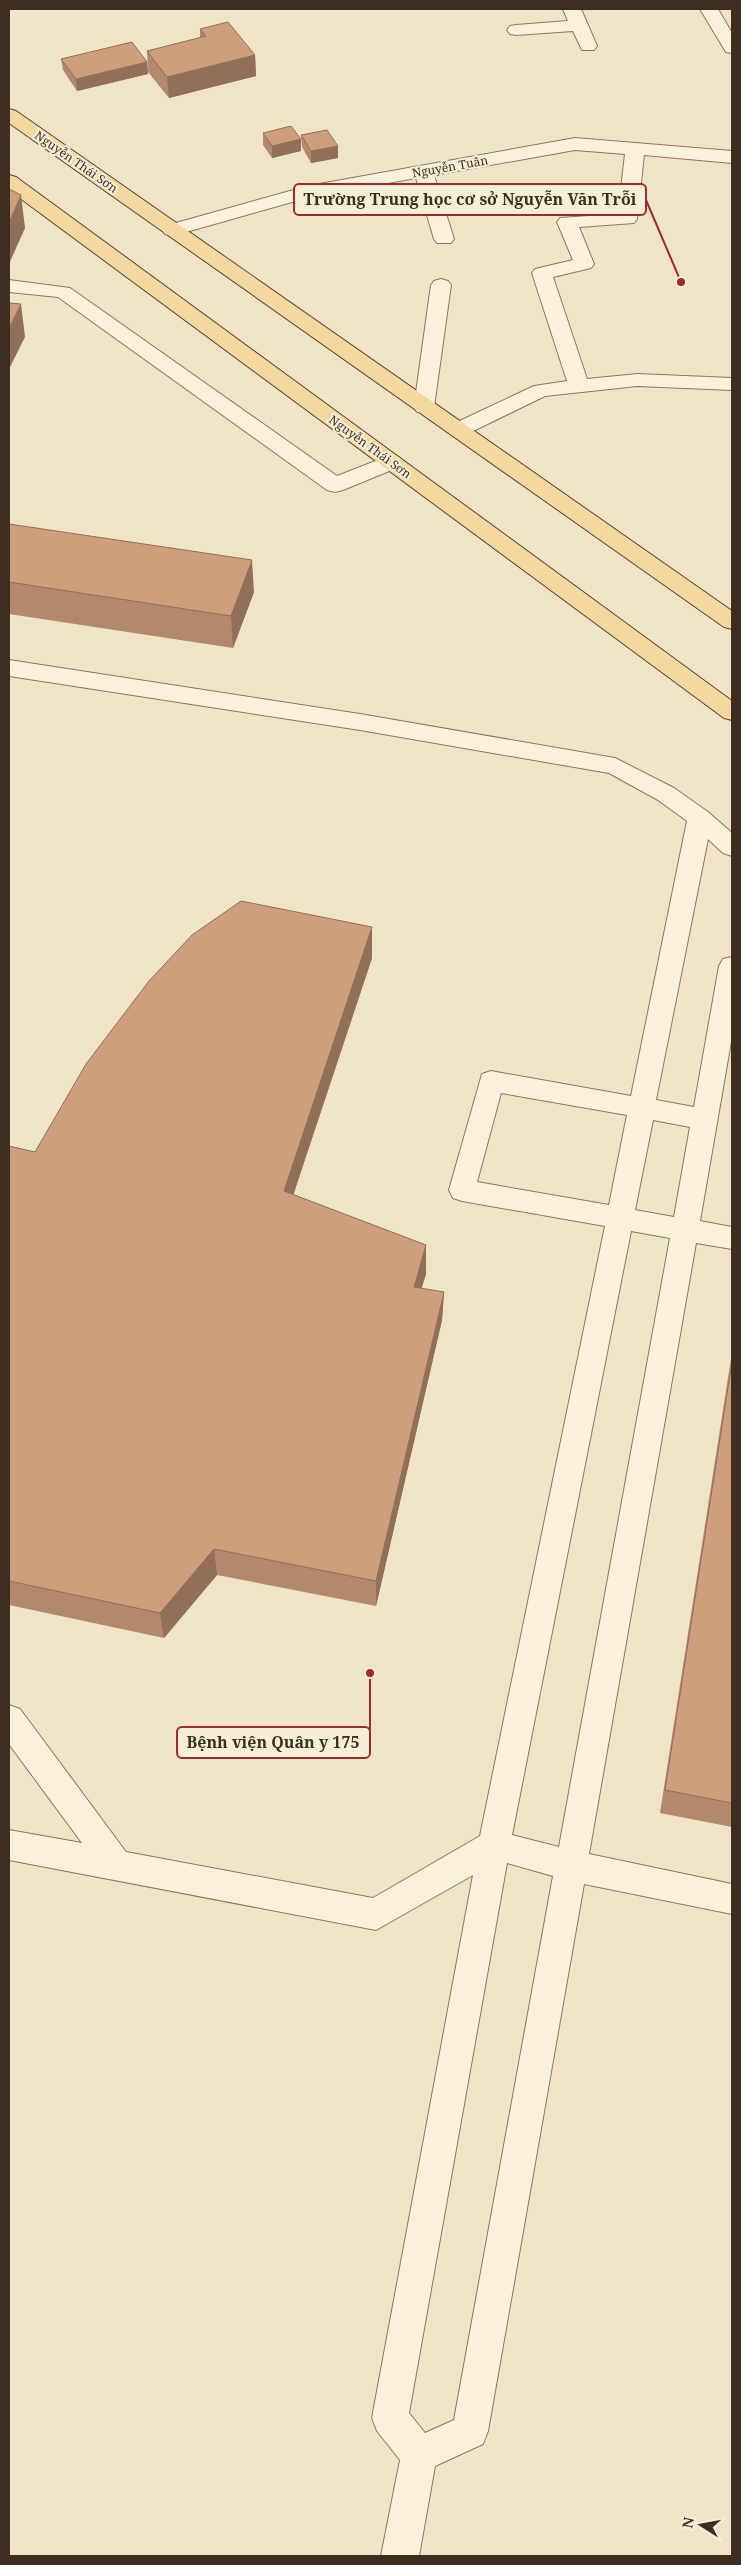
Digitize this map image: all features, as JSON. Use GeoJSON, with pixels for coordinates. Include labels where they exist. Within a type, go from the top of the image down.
{"type":"FeatureCollection","features":[{"type":"Feature","properties":{"kind":"main road","name":"Nguyễn Thái Sơn"},"geometry":{"type":"LineString","coordinates":[[9,115],[732,622]]}},
{"type":"Feature","properties":{"kind":"main road","name":"Nguyễn Thái Sơn"},"geometry":{"type":"LineString","coordinates":[[9,182],[732,712]]}},
{"type":"Feature","properties":{"kind":"street"},"geometry":{"type":"LineString","coordinates":[[709,9],[732,48]]}},
{"type":"Feature","properties":{"kind":"street"},"geometry":{"type":"LineString","coordinates":[[516,30],[575,17],[588,46]]}},
{"type":"Feature","properties":{"kind":"street","name":"Nguyễn Tuân"},"geometry":{"type":"LineString","coordinates":[[172,230],[308,192],[575,144],[732,157]]}},
{"type":"Feature","properties":{"kind":"street"},"geometry":{"type":"LineString","coordinates":[[579,386],[542,272],[584,264],[567,222],[627,219],[635,149]]}},
{"type":"Feature","properties":{"kind":"street"},"geometry":{"type":"LineString","coordinates":[[423,172],[444,238]]}},
{"type":"Feature","properties":{"kind":"street"},"geometry":{"type":"LineString","coordinates":[[424,407],[441,285]]}},
{"type":"Feature","properties":{"kind":"street"},"geometry":{"type":"LineString","coordinates":[[9,286],[63,292],[334,485],[391,462]]}},
{"type":"Feature","properties":{"kind":"street"},"geometry":{"type":"LineString","coordinates":[[458,430],[542,390],[637,380],[732,384]]}},
{"type":"Feature","properties":{"kind":"street"},"geometry":{"type":"LineString","coordinates":[[9,668],[360,722],[614,766],[666,794],[730,842]]}},
{"type":"Feature","properties":{"kind":"street"},"geometry":{"type":"LineString","coordinates":[[400,2556],[419,2455],[390,2418],[494,1846],[622,1218],[700,818]]}},
{"type":"Feature","properties":{"kind":"street"},"geometry":{"type":"LineString","coordinates":[[419,2455],[470,2431],[732,966]]}},
{"type":"Feature","properties":{"kind":"street"},"geometry":{"type":"LineString","coordinates":[[704,1119],[491,1081],[462,1190],[732,1238]]}},
{"type":"Feature","properties":{"kind":"street"},"geometry":{"type":"LineString","coordinates":[[9,1719],[118,1867]]}},
{"type":"Feature","properties":{"kind":"street"},"geometry":{"type":"LineString","coordinates":[[9,1845],[376,1914],[494,1846],[572,1866],[732,1899]]}},
{"type":"Feature","properties":{"kind":"building"},"geometry":{"type":"Polygon","coordinates":[[[228,22],[255,55],[167,77],[147,51],[206,36],[200,29],[228,22]]]}},
{"type":"Feature","properties":{"kind":"building"},"geometry":{"type":"Polygon","coordinates":[[[132,42],[147,62],[76,79],[61,59],[132,42]]]}},
{"type":"Feature","properties":{"kind":"building"},"geometry":{"type":"Polygon","coordinates":[[[291,126],[301,139],[272,146],[263,133],[291,126]]]}},
{"type":"Feature","properties":{"kind":"building"},"geometry":{"type":"Polygon","coordinates":[[[327,130],[338,146],[311,151],[301,135],[327,130]]]}},
{"type":"Feature","properties":{"kind":"building"},"geometry":{"type":"Polygon","coordinates":[[[9,189],[21,195],[9,223],[9,189]]]}},
{"type":"Feature","properties":{"kind":"building"},"geometry":{"type":"Polygon","coordinates":[[[9,303],[21,304],[9,328],[9,303]]]}},
{"type":"Feature","properties":{"kind":"building"},"geometry":{"type":"Polygon","coordinates":[[[9,524],[252,560],[231,616],[9,582],[9,524]]]}},
{"type":"Feature","properties":{"kind":"building"},"geometry":{"type":"Polygon","coordinates":[[[241,901],[372,927],[284,1191],[426,1245],[414,1287],[444,1292],[376,1581],[214,1549],[160,1613],[9,1581],[9,1146],[35,1152],[86,1064],[149,981],[192,935],[241,901]]]}},
{"type":"Feature","properties":{"kind":"building"},"geometry":{"type":"Polygon","coordinates":[[[732,1362],[732,1803],[665,1790],[732,1362]]]}},
{"type":"Feature","properties":{"kind":"place","name":"Trường Trung học cơ sở Nguyễn Văn Trỗi"},"geometry":{"type":"Point","coordinates":[681,282]}},
{"type":"Feature","properties":{"kind":"place","name":"Bệnh viện Quân y 175"},"geometry":{"type":"Point","coordinates":[370,1673]}}]}
